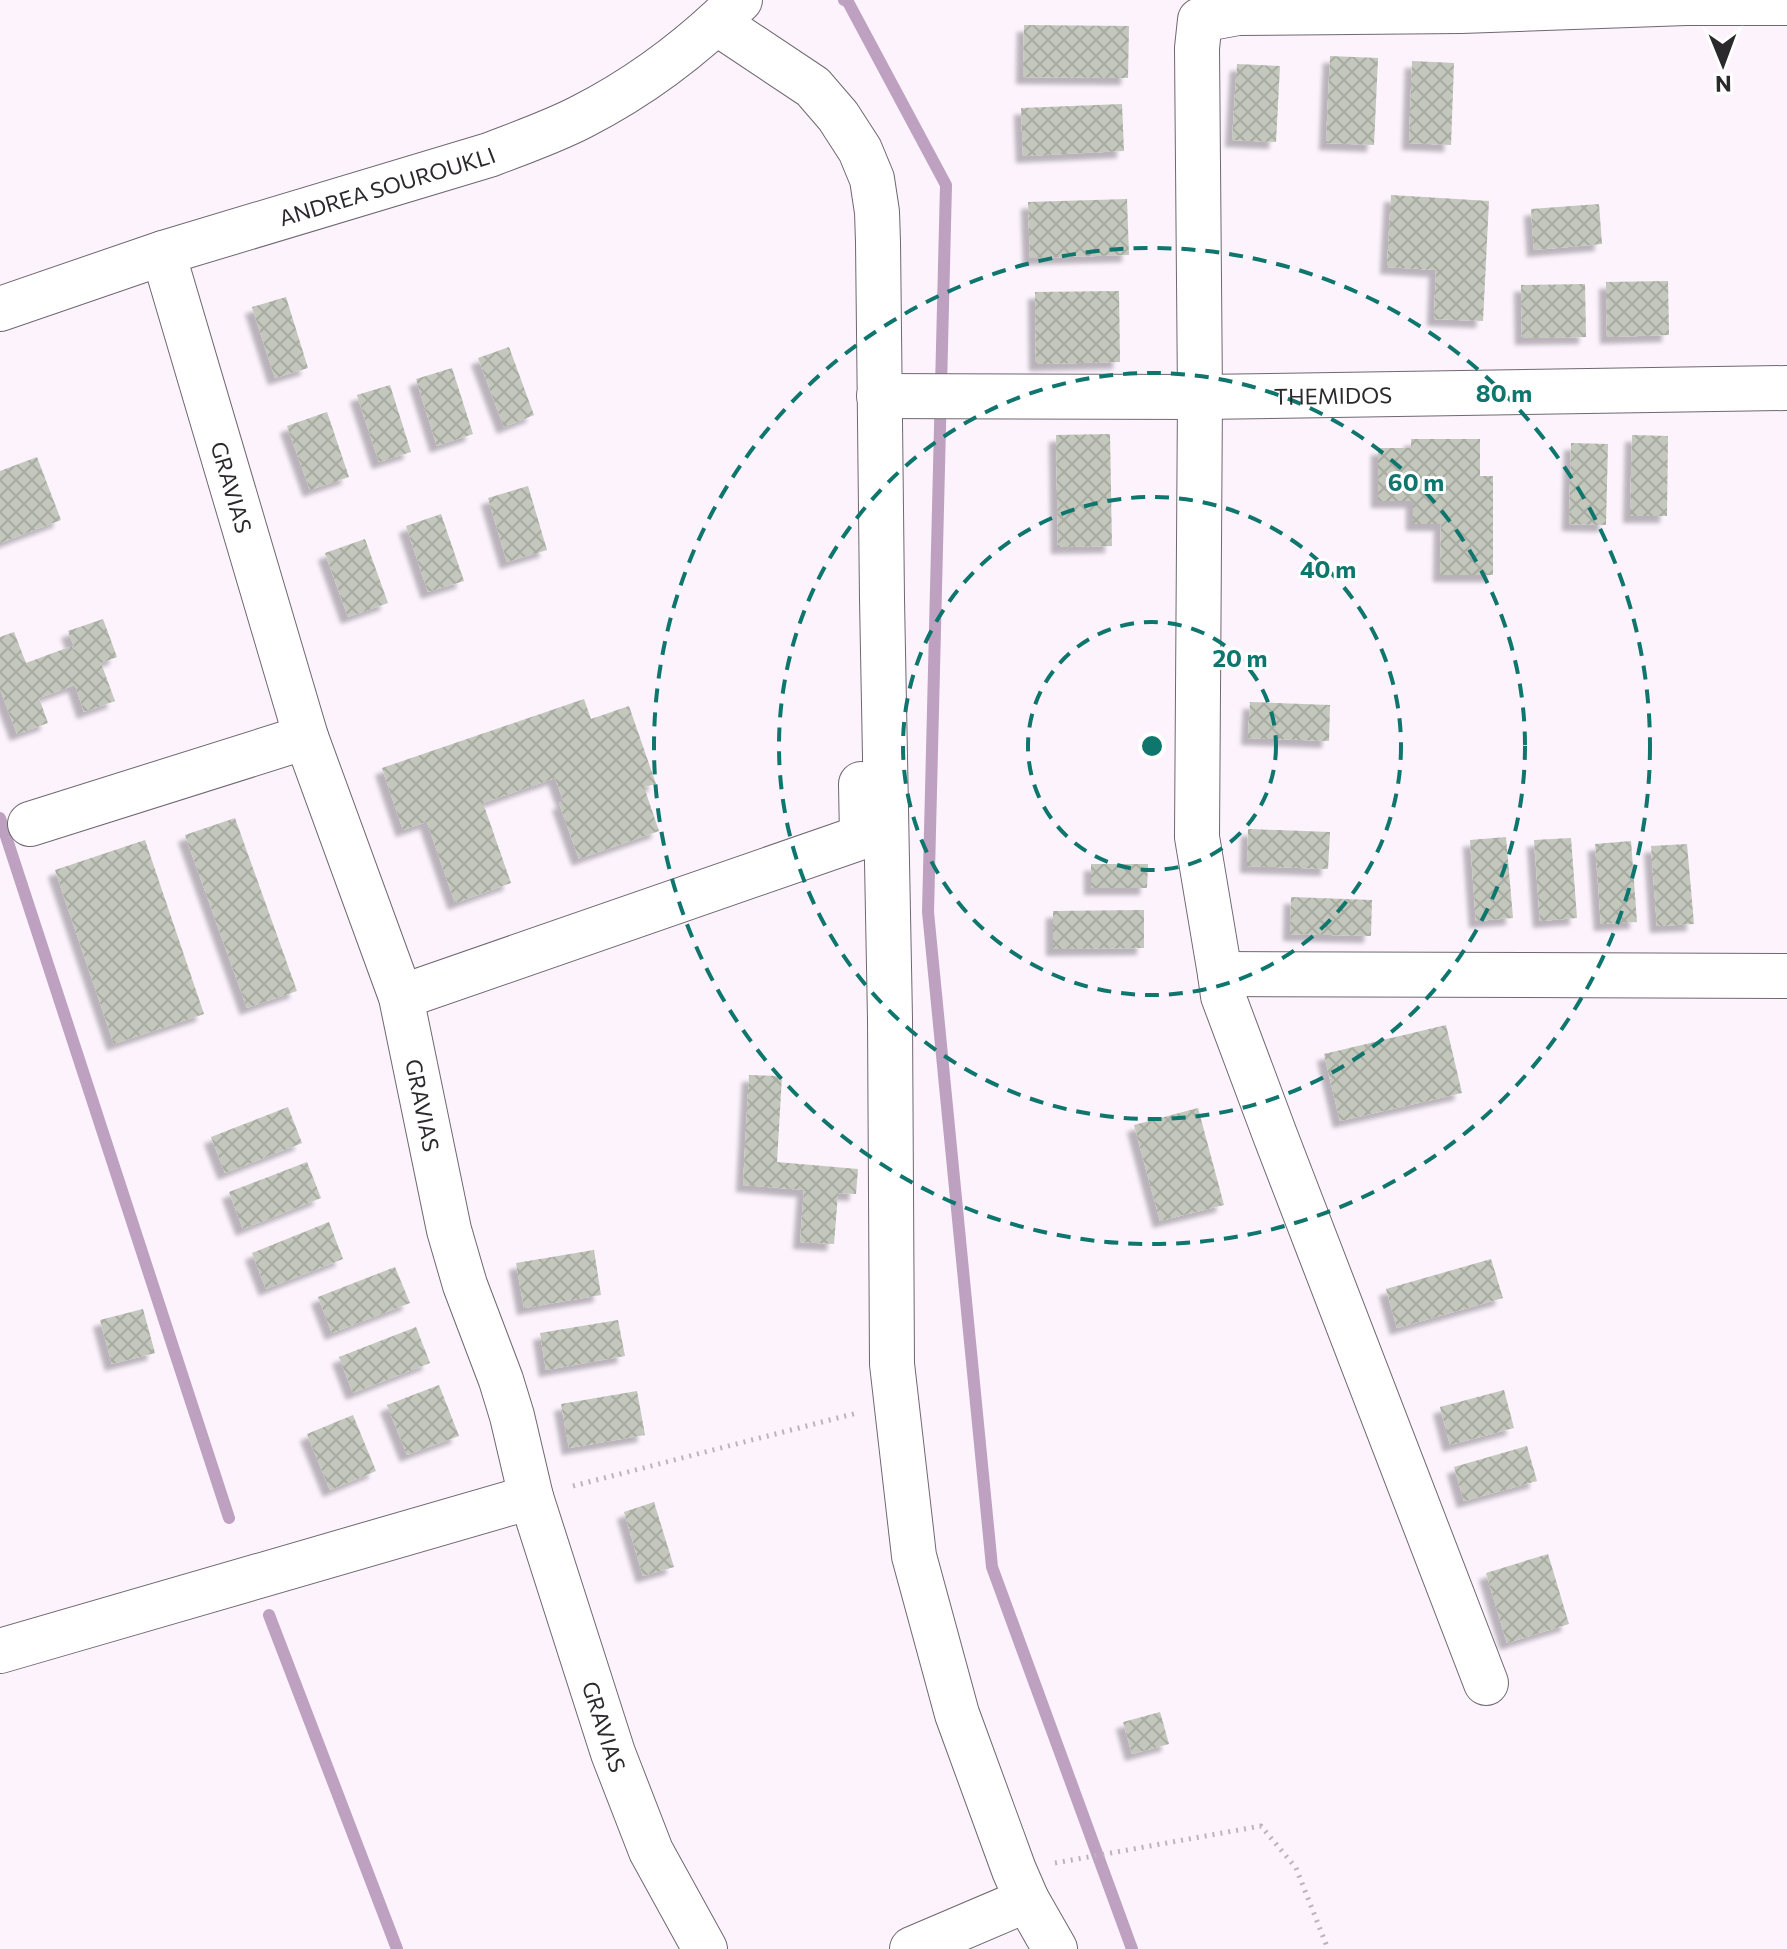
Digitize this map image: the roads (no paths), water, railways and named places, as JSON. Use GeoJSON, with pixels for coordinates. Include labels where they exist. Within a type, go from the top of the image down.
{"type":"FeatureCollection","features":[{"type":"Feature","properties":{"kind":"street"},"geometry":{"type":"LineString","coordinates":[[1486,1683],[1223,996],[1197,837],[1200,397],[1197,48],[1200,20],[1238,13],[1787,3]]}},
{"type":"Feature","properties":{"kind":"street"},"geometry":{"type":"LineString","coordinates":[[728,12],[813,87],[838,116],[860,150],[872,179],[894,396],[890,1019],[892,1364],[914,1556],[957,1714],[1014,1870],[1038,1882],[1055,1949]]}},
{"type":"Feature","properties":{"kind":"street","name":"ANDREA SOUROUKLI"},"geometry":{"type":"LineString","coordinates":[[0,309],[163,253],[489,155],[539,136],[623,94],[665,65],[728,12]]}},
{"type":"Feature","properties":{"kind":"street","name":"GRAVIAS"},"geometry":{"type":"LineString","coordinates":[[163,253],[306,737],[401,997],[449,1230],[465,1285],[501,1380],[531,1497],[613,1753],[651,1851],[705,1949]]}},
{"type":"Feature","properties":{"kind":"street","name":"THEMIDOS"},"geometry":{"type":"LineString","coordinates":[[894,396],[1200,397],[1787,388]]}},
{"type":"Feature","properties":{"kind":"street"},"geometry":{"type":"LineString","coordinates":[[401,997],[862,837],[859,548]]}},
{"type":"Feature","properties":{"kind":"street"},"geometry":{"type":"LineString","coordinates":[[30,824],[306,737]]}},
{"type":"Feature","properties":{"kind":"street"},"geometry":{"type":"LineString","coordinates":[[1220,974],[1787,976]]}},
{"type":"Feature","properties":{"kind":"street"},"geometry":{"type":"LineString","coordinates":[[0,1651],[531,1497]]}},
{"type":"Feature","properties":{"kind":"street"},"geometry":{"type":"LineString","coordinates":[[912,1949],[1038,1882]]}},
{"type":"Feature","properties":{"kind":"waterway"},"geometry":{"type":"LineString","coordinates":[[844,0],[848,2],[946,185],[928,912],[992,1567],[1132,1949]]}},
{"type":"Feature","properties":{"kind":"waterway"},"geometry":{"type":"LineString","coordinates":[[0,818],[229,1518]]}},
{"type":"Feature","properties":{"kind":"waterway"},"geometry":{"type":"LineString","coordinates":[[269,1615],[397,1949]]}}]}
